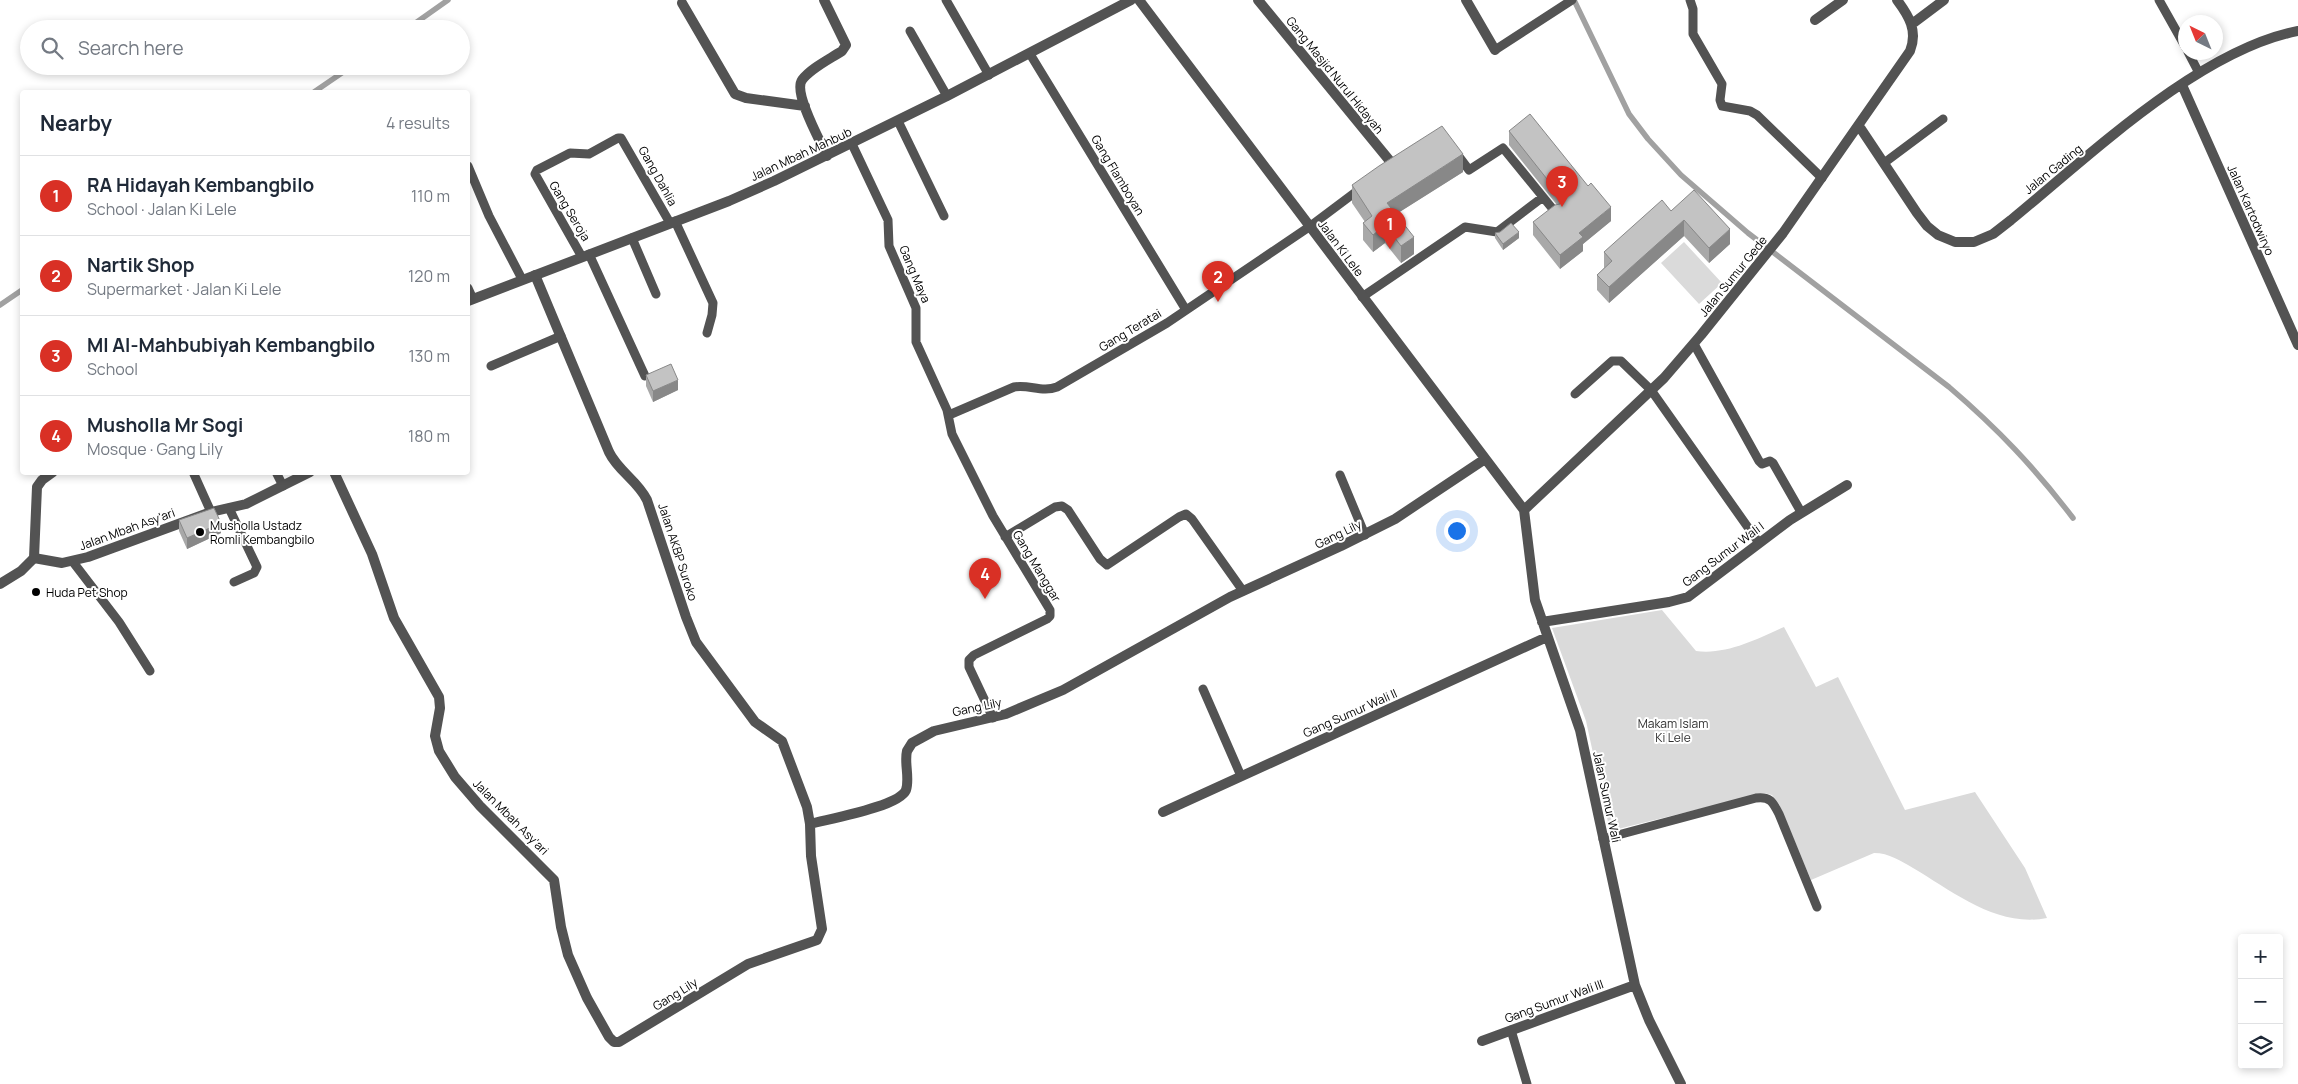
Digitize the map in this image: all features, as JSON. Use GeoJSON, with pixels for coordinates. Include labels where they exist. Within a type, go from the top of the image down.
{"type":"FeatureCollection","features":[{"type":"Feature","properties":{"kind":"street"},"geometry":{"type":"LineString","coordinates":[[824,0],[846,45],[802,80],[800,93],[827,156]]}},
{"type":"Feature","properties":{"kind":"street","name":"Jalan Mbah Mahbub"},"geometry":{"type":"LineString","coordinates":[[470,300],[729,201],[852,144],[1132,0]]}},
{"type":"Feature","properties":{"kind":"street","name":"Jalan Ki Lele"},"geometry":{"type":"LineString","coordinates":[[1139,0],[1524,510]]}},
{"type":"Feature","properties":{"kind":"street","name":"Gang Masjid Nurul Hidayah"},"geometry":{"type":"LineString","coordinates":[[1258,0],[1397,163]]}},
{"type":"Feature","properties":{"kind":"street"},"geometry":{"type":"LineString","coordinates":[[1466,0],[1495,50]]}},
{"type":"Feature","properties":{"kind":"street"},"geometry":{"type":"LineString","coordinates":[[1815,20],[1843,0]]}},
{"type":"Feature","properties":{"kind":"street"},"geometry":{"type":"LineString","coordinates":[[1897,0],[1912,24],[1944,0]]}},
{"type":"Feature","properties":{"kind":"street"},"geometry":{"type":"LineString","coordinates":[[682,4],[730,88],[737,95],[805,106]]}},
{"type":"Feature","properties":{"kind":"street","name":"Jalan Sumur Gede"},"geometry":{"type":"LineString","coordinates":[[1524,510],[1651,390],[1694,344],[1766,256],[1907,56],[1914,39],[1912,24]]}},
{"type":"Feature","properties":{"kind":"street","name":"Jalan Gading"},"geometry":{"type":"LineString","coordinates":[[1859,126],[1926,226],[1949,240],[1961,243],[1974,242],[1986,238],[2011,220],[2111,138],[2199,73],[2253,45],[2298,31]]}},
{"type":"Feature","properties":{"kind":"street","name":"Jalan Kartodwiryo"},"geometry":{"type":"LineString","coordinates":[[2182,85],[2298,345]]}},
{"type":"Feature","properties":{"kind":"street","name":"Jalan AKBP Suroko"},"geometry":{"type":"LineString","coordinates":[[535,275],[611,457],[640,488],[647,500],[686,618],[696,642],[755,722],[782,741],[808,807],[810,824]]}},
{"type":"Feature","properties":{"kind":"street","name":"Gang Lily"},"geometry":{"type":"LineString","coordinates":[[616,1042],[626,1040],[748,964],[813,943],[820,937],[822,928],[811,856],[810,824],[886,804],[898,798],[906,790],[906,756],[912,743],[925,735],[946,727],[993,718],[1016,711],[1063,690],[1243,591],[1365,535],[1403,514],[1485,459]]}},
{"type":"Feature","properties":{"kind":"street"},"geometry":{"type":"LineString","coordinates":[[0,584],[21,571],[34,558],[38,487],[42,480],[49,475]]}},
{"type":"Feature","properties":{"kind":"street","name":"Jalan Mbah Asy'ari"},"geometry":{"type":"LineString","coordinates":[[34,558],[57,563],[73,562],[211,512],[246,504],[304,475]]}},
{"type":"Feature","properties":{"kind":"street","name":"Jalan Mbah Asy'ari"},"geometry":{"type":"LineString","coordinates":[[335,475],[369,546],[384,583],[394,618],[438,697],[440,708],[435,736],[439,751],[455,777],[480,806],[554,880],[561,927],[571,963],[587,998],[609,1037],[616,1042]]}},
{"type":"Feature","properties":{"kind":"street","name":"Gang Sumur Wali I"},"geometry":{"type":"LineString","coordinates":[[1542,622],[1669,602],[1688,597],[1801,512],[1847,485]]}},
{"type":"Feature","properties":{"kind":"street","name":"Jalan Sumur Wali"},"geometry":{"type":"LineString","coordinates":[[1524,510],[1535,600],[1578,722],[1635,985],[1681,1084]]}},
{"type":"Feature","properties":{"kind":"street","name":"Gang Sumur Wali II"},"geometry":{"type":"LineString","coordinates":[[1163,812],[1547,637]]}},
{"type":"Feature","properties":{"kind":"street","name":"Gang Sumur Wali III"},"geometry":{"type":"LineString","coordinates":[[1482,1041],[1635,985]]}},
{"type":"Feature","properties":{"kind":"lane"},"geometry":{"type":"LineString","coordinates":[[946,0],[989,75]]}},
{"type":"Feature","properties":{"kind":"lane"},"geometry":{"type":"LineString","coordinates":[[1690,0],[1693,34],[1722,84],[1720,100],[1722,106],[1750,111],[1757,115],[1822,178]]}},
{"type":"Feature","properties":{"kind":"lane"},"geometry":{"type":"LineString","coordinates":[[2159,0],[2178,34]]}},
{"type":"Feature","properties":{"kind":"lane"},"geometry":{"type":"LineString","coordinates":[[1495,50],[1569,2]]}},
{"type":"Feature","properties":{"kind":"lane"},"geometry":{"type":"LineString","coordinates":[[910,31],[947,96]]}},
{"type":"Feature","properties":{"kind":"lane","name":"Gang Flamboyan"},"geometry":{"type":"LineString","coordinates":[[1030,54],[1186,310]]}},
{"type":"Feature","properties":{"kind":"lane"},"geometry":{"type":"LineString","coordinates":[[2192,60],[2199,73]]}},
{"type":"Feature","properties":{"kind":"lane"},"geometry":{"type":"LineString","coordinates":[[1884,163],[1943,119]]}},
{"type":"Feature","properties":{"kind":"lane"},"geometry":{"type":"LineString","coordinates":[[898,121],[944,216]]}},
{"type":"Feature","properties":{"kind":"lane","name":"Gang Seroja"},"geometry":{"type":"LineString","coordinates":[[624,140],[618,138],[587,155],[568,154],[536,171],[536,178],[586,256],[645,376]]}},
{"type":"Feature","properties":{"kind":"lane","name":"Gang Dahlia"},"geometry":{"type":"LineString","coordinates":[[624,140],[673,222],[713,303],[707,333]]}},
{"type":"Feature","properties":{"kind":"lane","name":"Gang Maya"},"geometry":{"type":"LineString","coordinates":[[852,144],[889,222],[888,239],[890,246],[917,311],[916,342],[949,415]]}},
{"type":"Feature","properties":{"kind":"lane"},"geometry":{"type":"LineString","coordinates":[[1451,146],[1469,170],[1503,148],[1556,213]]}},
{"type":"Feature","properties":{"kind":"lane"},"geometry":{"type":"LineString","coordinates":[[1384,172],[1397,163]]}},
{"type":"Feature","properties":{"kind":"lane"},"geometry":{"type":"LineString","coordinates":[[470,171],[489,216],[522,279]]}},
{"type":"Feature","properties":{"kind":"lane","name":"Gang Teratai"},"geometry":{"type":"LineString","coordinates":[[949,415],[1014,387],[1023,386],[1043,390],[1058,387],[1153,332],[1309,227],[1368,183]]}},
{"type":"Feature","properties":{"kind":"lane"},"geometry":{"type":"LineString","coordinates":[[1362,297],[1463,229],[1470,227],[1497,232],[1543,197]]}},
{"type":"Feature","properties":{"kind":"lane"},"geometry":{"type":"LineString","coordinates":[[632,238],[656,294]]}},
{"type":"Feature","properties":{"kind":"lane"},"geometry":{"type":"LineString","coordinates":[[490,366],[561,336]]}},
{"type":"Feature","properties":{"kind":"lane"},"geometry":{"type":"LineString","coordinates":[[1694,344],[1759,461],[1762,464],[1770,461],[1773,463],[1801,512]]}},
{"type":"Feature","properties":{"kind":"lane"},"geometry":{"type":"LineString","coordinates":[[1575,394],[1610,362],[1617,360],[1624,363],[1651,390],[1759,543]]}},
{"type":"Feature","properties":{"kind":"lane","name":"Gang Manggar"},"geometry":{"type":"LineString","coordinates":[[949,415],[950,431],[958,448],[1006,538],[1048,606],[1050,614],[1047,619],[974,655],[969,660],[969,667],[993,718]]}},
{"type":"Feature","properties":{"kind":"lane"},"geometry":{"type":"LineString","coordinates":[[194,475],[211,512]]}},
{"type":"Feature","properties":{"kind":"lane"},"geometry":{"type":"LineString","coordinates":[[277,475],[282,486]]}},
{"type":"Feature","properties":{"kind":"lane"},"geometry":{"type":"LineString","coordinates":[[1340,475],[1365,535]]}},
{"type":"Feature","properties":{"kind":"lane"},"geometry":{"type":"LineString","coordinates":[[1006,538],[1055,507],[1062,506],[1068,510],[1102,562],[1109,565],[1179,516],[1186,514],[1192,519],[1243,591]]}},
{"type":"Feature","properties":{"kind":"lane"},"geometry":{"type":"LineString","coordinates":[[229,508],[257,567],[254,573],[234,582]]}},
{"type":"Feature","properties":{"kind":"lane"},"geometry":{"type":"LineString","coordinates":[[73,562],[119,622],[150,671]]}},
{"type":"Feature","properties":{"kind":"lane"},"geometry":{"type":"LineString","coordinates":[[1204,689],[1241,776]]}},
{"type":"Feature","properties":{"kind":"lane"},"geometry":{"type":"LineString","coordinates":[[1604,839],[1756,798],[1767,798],[1774,803],[1817,907]]}},
{"type":"Feature","properties":{"kind":"lane"},"geometry":{"type":"LineString","coordinates":[[1511,1030],[1527,1084]]}},
{"type":"Feature","properties":{"kind":"green space"},"geometry":{"type":"Polygon","coordinates":[[[1684,242],[1722,283],[1699,304],[1661,263],[1684,242]]]}},
{"type":"Feature","properties":{"kind":"green space","name":"Makam Islam Ki Lele"},"geometry":{"type":"Polygon","coordinates":[[[1662,610],[1696,651],[1719,651],[1741,645],[1784,627],[1816,687],[1838,677],[1905,810],[1975,792],[2025,868],[2047,918],[2029,920],[1993,913],[1960,897],[1899,860],[1879,853],[1874,853],[1811,880],[1779,804],[1772,795],[1764,793],[1610,831],[1586,721],[1552,628],[1662,610]]]}},
{"type":"Feature","properties":{"kind":"building"},"geometry":{"type":"Polygon","coordinates":[[[1530,114],[1588,186],[1591,183],[1611,207],[1579,233],[1583,237],[1560,255],[1533,222],[1555,205],[1560,204],[1562,198],[1509,131],[1530,114]]]}},
{"type":"Feature","properties":{"kind":"building"},"geometry":{"type":"Polygon","coordinates":[[[1442,126],[1463,154],[1387,203],[1414,237],[1401,246],[1385,225],[1373,235],[1363,223],[1372,216],[1352,185],[1442,126]]]}},
{"type":"Feature","properties":{"kind":"building"},"geometry":{"type":"Polygon","coordinates":[[[1694,190],[1730,229],[1709,248],[1684,220],[1609,287],[1597,275],[1612,261],[1604,252],[1662,200],[1671,211],[1694,190]]]}},
{"type":"Feature","properties":{"kind":"building"},"geometry":{"type":"Polygon","coordinates":[[[1511,223],[1519,232],[1503,244],[1495,233],[1500,232],[1511,223]]]}},
{"type":"Feature","properties":{"kind":"building"},"geometry":{"type":"Polygon","coordinates":[[[671,364],[678,380],[653,391],[646,375],[671,364]]]}},
{"type":"Feature","properties":{"kind":"building"},"geometry":{"type":"Polygon","coordinates":[[[214,508],[221,523],[187,538],[179,520],[214,508]]]}},
{"type":"Feature","properties":{"kind":"waterway"},"geometry":{"type":"LineString","coordinates":[[420,20],[448,0]]}},
{"type":"Feature","properties":{"kind":"waterway"},"geometry":{"type":"LineString","coordinates":[[1574,0],[1629,114],[1648,139],[1681,175],[1748,233],[1949,387],[2015,449],[2073,518]]}},
{"type":"Feature","properties":{"kind":"waterway"},"geometry":{"type":"LineString","coordinates":[[317,90],[339,75]]}},
{"type":"Feature","properties":{"kind":"waterway"},"geometry":{"type":"LineString","coordinates":[[0,305],[20,291]]}},
{"type":"Feature","properties":{"kind":"place","name":"MI Al-Mahbubiyah Kembangbilo"},"geometry":{"type":"Point","coordinates":[1562,207]}},
{"type":"Feature","properties":{"kind":"place","name":"RA Hidayah Kembangbilo"},"geometry":{"type":"Point","coordinates":[1390,249]}},
{"type":"Feature","properties":{"kind":"place","name":"Nartik Shop"},"geometry":{"type":"Point","coordinates":[1218,302]}},
{"type":"Feature","properties":{"kind":"place","name":"Musholla Ustadz Romli Kembangbilo"},"geometry":{"type":"Point","coordinates":[200,532]}},
{"type":"Feature","properties":{"kind":"place","name":"Huda Pet Shop"},"geometry":{"type":"Point","coordinates":[36,592]}},
{"type":"Feature","properties":{"kind":"place","name":"Musholla Mr Sogi"},"geometry":{"type":"Point","coordinates":[985,599]}}]}
